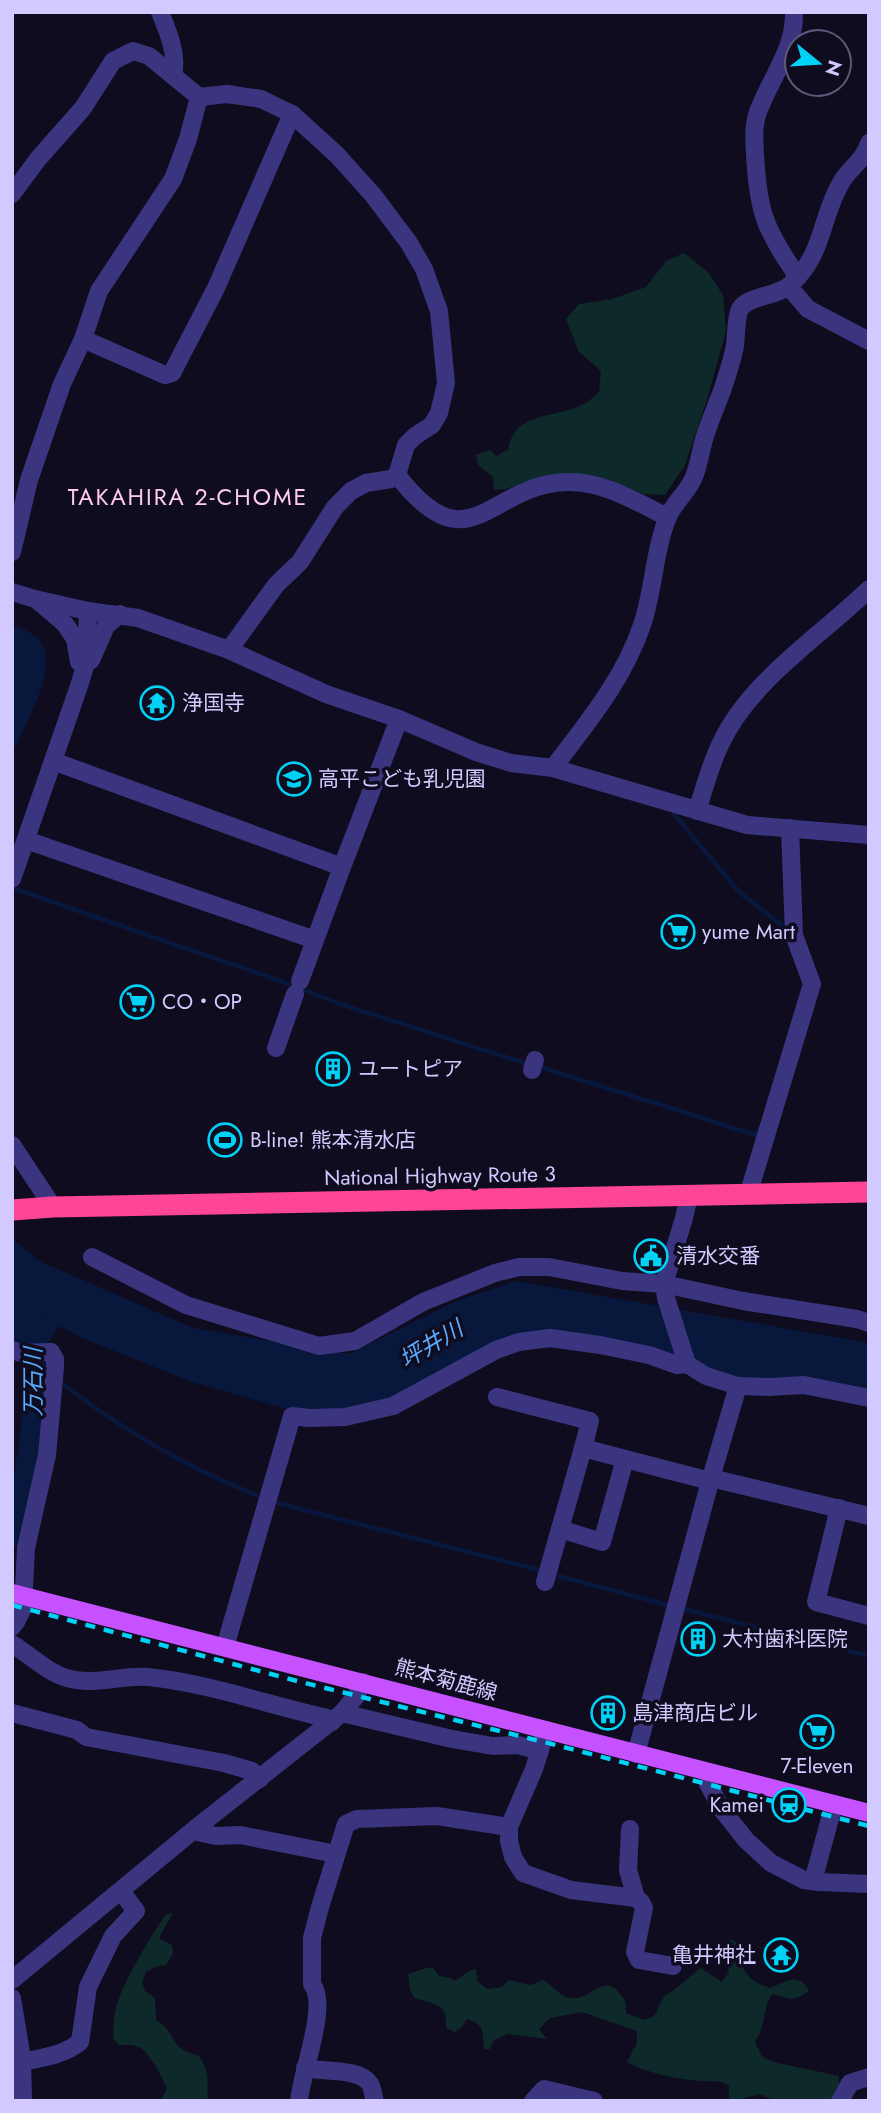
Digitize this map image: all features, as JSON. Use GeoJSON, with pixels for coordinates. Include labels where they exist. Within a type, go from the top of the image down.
{"type":"FeatureCollection","features":[{"type":"Feature","properties":{"kind":"highway","name":"National Highway Route 3"},"geometry":{"type":"LineString","coordinates":[[17,1210],[869,1192]]}},
{"type":"Feature","properties":{"kind":"main road","name":"熊本菊鹿線"},"geometry":{"type":"LineString","coordinates":[[18,1594],[869,1813]]}},
{"type":"Feature","properties":{"kind":"street"},"geometry":{"type":"LineString","coordinates":[[160,12],[172,44],[175,68],[173,76]]}},
{"type":"Feature","properties":{"kind":"street"},"geometry":{"type":"LineString","coordinates":[[794,12],[791,42],[759,109],[754,127],[756,185],[766,226],[808,309],[869,341]]}},
{"type":"Feature","properties":{"kind":"street"},"geometry":{"type":"LineString","coordinates":[[12,194],[38,159],[83,108],[113,61],[133,51],[149,56],[199,97],[227,94],[261,99],[292,114],[337,155],[373,195],[409,243],[424,269],[439,311],[445,370],[445,391],[439,413],[432,425],[406,445],[397,475],[358,487],[335,507],[300,562],[276,584],[229,650]]}},
{"type":"Feature","properties":{"kind":"street"},"geometry":{"type":"LineString","coordinates":[[12,552],[29,480],[62,384],[83,339],[99,291],[173,179],[188,139],[199,97]]}},
{"type":"Feature","properties":{"kind":"street"},"geometry":{"type":"LineString","coordinates":[[83,339],[165,375],[172,373],[216,288],[292,114]]}},
{"type":"Feature","properties":{"kind":"street"},"geometry":{"type":"LineString","coordinates":[[553,768],[605,699],[624,668],[642,626],[652,592],[667,517],[693,478],[731,364],[738,313],[744,303],[793,282],[806,269],[818,245],[833,199],[844,179],[862,160],[869,143]]}},
{"type":"Feature","properties":{"kind":"street"},"geometry":{"type":"LineString","coordinates":[[397,475],[420,501],[444,517],[456,519],[484,514],[527,491],[566,482],[597,484],[667,517]]}},
{"type":"Feature","properties":{"kind":"street"},"geometry":{"type":"LineString","coordinates":[[697,811],[720,744],[744,706],[771,677],[869,589]]}},
{"type":"Feature","properties":{"kind":"street"},"geometry":{"type":"LineString","coordinates":[[12,592],[88,611],[138,618],[229,650],[326,694],[511,763],[553,768],[747,825],[869,835]]}},
{"type":"Feature","properties":{"kind":"street"},"geometry":{"type":"LineString","coordinates":[[35,599],[65,624],[75,639],[80,671],[79,686]]}},
{"type":"Feature","properties":{"kind":"street"},"geometry":{"type":"LineString","coordinates":[[13,877],[86,663],[88,611]]}},
{"type":"Feature","properties":{"kind":"street"},"geometry":{"type":"LineString","coordinates":[[79,686],[106,626],[120,614]]}},
{"type":"Feature","properties":{"kind":"street"},"geometry":{"type":"LineString","coordinates":[[276,1048],[399,719]]}},
{"type":"Feature","properties":{"kind":"street"},"geometry":{"type":"LineString","coordinates":[[53,761],[342,867]]}},
{"type":"Feature","properties":{"kind":"street"},"geometry":{"type":"LineString","coordinates":[[748,1195],[812,984],[793,928],[790,828]]}},
{"type":"Feature","properties":{"kind":"street"},"geometry":{"type":"LineString","coordinates":[[26,840],[315,940]]}},
{"type":"Feature","properties":{"kind":"street"},"geometry":{"type":"LineString","coordinates":[[12,1145],[53,1208]]}},
{"type":"Feature","properties":{"kind":"street"},"geometry":{"type":"LineString","coordinates":[[689,1196],[665,1291],[685,1360],[706,1376],[738,1386],[804,1385],[869,1398]]}},
{"type":"Feature","properties":{"kind":"street"},"geometry":{"type":"LineString","coordinates":[[92,1257],[186,1305],[319,1346],[355,1341],[423,1302],[495,1273],[519,1267],[549,1267],[665,1291],[743,1301],[869,1323]]}},
{"type":"Feature","properties":{"kind":"street"},"geometry":{"type":"LineString","coordinates":[[225,1647],[292,1416],[345,1418],[393,1406],[496,1350],[519,1342],[550,1339],[649,1355],[677,1364],[685,1360]]}},
{"type":"Feature","properties":{"kind":"street"},"geometry":{"type":"LineString","coordinates":[[12,1627],[23,1608],[18,1594],[47,1455],[55,1359],[48,1352],[16,1351]]}},
{"type":"Feature","properties":{"kind":"street"},"geometry":{"type":"LineString","coordinates":[[636,1754],[738,1386]]}},
{"type":"Feature","properties":{"kind":"street"},"geometry":{"type":"LineString","coordinates":[[498,1397],[590,1421],[545,1582]]}},
{"type":"Feature","properties":{"kind":"street"},"geometry":{"type":"LineString","coordinates":[[583,1448],[869,1516]]}},
{"type":"Feature","properties":{"kind":"street"},"geometry":{"type":"LineString","coordinates":[[560,1529],[602,1542],[625,1460]]}},
{"type":"Feature","properties":{"kind":"street"},"geometry":{"type":"LineString","coordinates":[[839,1508],[816,1602],[869,1616]]}},
{"type":"Feature","properties":{"kind":"street"},"geometry":{"type":"LineString","coordinates":[[12,1644],[66,1678],[86,1682],[138,1677],[185,1683],[327,1718],[493,1746],[518,1745],[540,1751]]}},
{"type":"Feature","properties":{"kind":"street"},"geometry":{"type":"LineString","coordinates":[[12,1980],[193,1831],[337,1718],[356,1696],[363,1682]]}},
{"type":"Feature","properties":{"kind":"street"},"geometry":{"type":"LineString","coordinates":[[12,1713],[77,1730],[86,1737],[225,1763],[252,1771],[260,1779]]}},
{"type":"Feature","properties":{"kind":"street"},"geometry":{"type":"LineString","coordinates":[[546,1730],[509,1827],[513,1857],[523,1873],[571,1891],[636,1898],[644,1908],[635,1952],[639,1959],[648,1963],[673,1966]]}},
{"type":"Feature","properties":{"kind":"street"},"geometry":{"type":"LineString","coordinates":[[709,1772],[708,1784],[723,1811],[746,1840],[771,1863],[804,1880],[869,1884]]}},
{"type":"Feature","properties":{"kind":"street"},"geometry":{"type":"LineString","coordinates":[[813,1881],[834,1804]]}},
{"type":"Feature","properties":{"kind":"street"},"geometry":{"type":"LineString","coordinates":[[299,2101],[315,2026],[317,1994],[316,1987],[312,1984],[312,1938],[335,1854],[346,1825],[357,1819],[437,1816],[509,1827]]}},
{"type":"Feature","properties":{"kind":"street"},"geometry":{"type":"LineString","coordinates":[[631,1829],[628,1870],[636,1898]]}},
{"type":"Feature","properties":{"kind":"street"},"geometry":{"type":"LineString","coordinates":[[193,1831],[216,1836],[240,1835],[335,1854]]}},
{"type":"Feature","properties":{"kind":"street"},"geometry":{"type":"LineString","coordinates":[[22,2062],[72,2049],[80,2042],[88,1987],[113,1936],[136,1911],[121,1891]]}},
{"type":"Feature","properties":{"kind":"street"},"geometry":{"type":"LineString","coordinates":[[12,1998],[22,2062],[23,2101]]}},
{"type":"Feature","properties":{"kind":"street"},"geometry":{"type":"LineString","coordinates":[[306,2068],[356,2073],[370,2084],[375,2101]]}},
{"type":"Feature","properties":{"kind":"street"},"geometry":{"type":"LineString","coordinates":[[840,2101],[850,2083],[869,2077]]}},
{"type":"Feature","properties":{"kind":"street"},"geometry":{"type":"LineString","coordinates":[[533,2101],[544,2089],[594,2101]]}},
{"type":"Feature","properties":{"kind":"green space"},"geometry":{"type":"Polygon","coordinates":[[[684,253],[708,272],[723,295],[726,331],[685,465],[665,495],[643,494],[608,479],[567,474],[494,490],[493,477],[478,465],[476,455],[490,450],[496,456],[508,450],[518,428],[527,422],[582,405],[599,392],[601,371],[579,352],[566,319],[579,304],[612,299],[646,287],[666,261],[684,253]]]}},
{"type":"Feature","properties":{"kind":"green space"},"geometry":{"type":"Polygon","coordinates":[[[173,1913],[159,1938],[172,1945],[173,1954],[166,1965],[146,1972],[142,1983],[145,1991],[155,1998],[156,2020],[183,2050],[198,2055],[205,2067],[208,2077],[208,2101],[160,2101],[167,2089],[149,2057],[139,2047],[119,2045],[113,2038],[114,2017],[126,1982],[166,1914],[173,1913]]]}},
{"type":"Feature","properties":{"kind":"green space"},"geometry":{"type":"Polygon","coordinates":[[[730,1939],[740,1944],[743,1967],[755,1981],[770,1988],[796,1980],[809,1991],[791,1998],[772,1994],[755,2042],[762,2057],[839,2076],[839,2089],[834,2101],[776,2101],[760,2094],[741,2101],[729,2101],[729,2086],[722,2082],[653,2073],[627,2062],[637,2043],[637,2031],[582,2012],[550,2018],[539,2029],[547,2039],[508,2034],[494,2040],[490,2049],[484,2049],[480,2027],[467,2019],[455,2032],[446,2028],[445,2013],[439,2006],[414,1998],[408,1974],[433,1968],[439,1976],[451,1978],[453,1981],[476,1969],[477,1981],[487,1989],[502,1987],[509,1980],[531,1985],[543,1980],[570,1998],[584,1996],[607,1985],[613,1987],[623,1998],[626,2013],[645,2020],[655,2015],[664,1996],[701,1968],[722,1982],[729,1972],[725,1954],[730,1939]]]}},
{"type":"Feature","properties":{"kind":"water"},"geometry":{"type":"Polygon","coordinates":[[[12,626],[31,633],[42,645],[46,659],[39,694],[12,750],[12,626]]]}},
{"type":"Feature","properties":{"kind":"water","name":"坪井川"},"geometry":{"type":"Polygon","coordinates":[[[12,1238],[39,1261],[193,1328],[350,1354],[456,1301],[517,1281],[869,1343],[869,1393],[734,1379],[549,1334],[397,1399],[343,1412],[294,1411],[192,1382],[82,1338],[59,1326],[44,1348],[15,1344],[12,1341],[12,1238]]]}},
{"type":"Feature","properties":{"kind":"waterway"},"geometry":{"type":"LineString","coordinates":[[674,814],[739,892],[784,927],[787,935]]}},
{"type":"Feature","properties":{"kind":"waterway"},"geometry":{"type":"LineString","coordinates":[[12,888],[343,1005],[528,1064]]}},
{"type":"Feature","properties":{"kind":"waterway"},"geometry":{"type":"LineString","coordinates":[[537,1066],[756,1135],[761,1126]]}},
{"type":"Feature","properties":{"kind":"waterway","name":"万石川"},"geometry":{"type":"LineString","coordinates":[[12,1534],[26,1483],[34,1438],[37,1381],[32,1324]]}},
{"type":"Feature","properties":{"kind":"waterway"},"geometry":{"type":"LineString","coordinates":[[37,1366],[49,1372]]}},
{"type":"Feature","properties":{"kind":"waterway"},"geometry":{"type":"LineString","coordinates":[[58,1380],[157,1447],[210,1475],[265,1499]]}},
{"type":"Feature","properties":{"kind":"waterway"},"geometry":{"type":"LineString","coordinates":[[273,1502],[543,1571]]}},
{"type":"Feature","properties":{"kind":"waterway"},"geometry":{"type":"LineString","coordinates":[[551,1574],[671,1606]]}},
{"type":"Feature","properties":{"kind":"waterway"},"geometry":{"type":"LineString","coordinates":[[680,1608],[869,1656]]}},
{"type":"Feature","properties":{"kind":"railway"},"geometry":{"type":"LineString","coordinates":[[12,1605],[297,1681],[869,1826]]}},
{"type":"Feature","properties":{"kind":"place","name":"浄国寺"},"geometry":{"type":"Point","coordinates":[157,703]}},
{"type":"Feature","properties":{"kind":"place","name":"高平こども乳児園"},"geometry":{"type":"Point","coordinates":[294,779]}},
{"type":"Feature","properties":{"kind":"place","name":"yume Mart"},"geometry":{"type":"Point","coordinates":[678,932]}},
{"type":"Feature","properties":{"kind":"place","name":"CO・OP"},"geometry":{"type":"Point","coordinates":[137,1002]}},
{"type":"Feature","properties":{"kind":"place","name":"ユートピア"},"geometry":{"type":"Point","coordinates":[333,1069]}},
{"type":"Feature","properties":{"kind":"place","name":"B-line! 熊本清水店"},"geometry":{"type":"Point","coordinates":[225,1140]}},
{"type":"Feature","properties":{"kind":"place","name":"清水交番"},"geometry":{"type":"Point","coordinates":[651,1256]}},
{"type":"Feature","properties":{"kind":"place","name":"大村歯科医院"},"geometry":{"type":"Point","coordinates":[698,1639]}},
{"type":"Feature","properties":{"kind":"place","name":"島津商店ビル"},"geometry":{"type":"Point","coordinates":[608,1713]}},
{"type":"Feature","properties":{"kind":"place","name":"7-Eleven"},"geometry":{"type":"Point","coordinates":[817,1732]}},
{"type":"Feature","properties":{"kind":"place","name":"Kamei"},"geometry":{"type":"Point","coordinates":[789,1805]}},
{"type":"Feature","properties":{"kind":"place","name":"亀井神社"},"geometry":{"type":"Point","coordinates":[781,1955]}},
{"type":"Feature","properties":{"kind":"district","name":"TAKAHIRA 2-CHOME"},"geometry":{"type":"Point","coordinates":[188,497]}}]}
